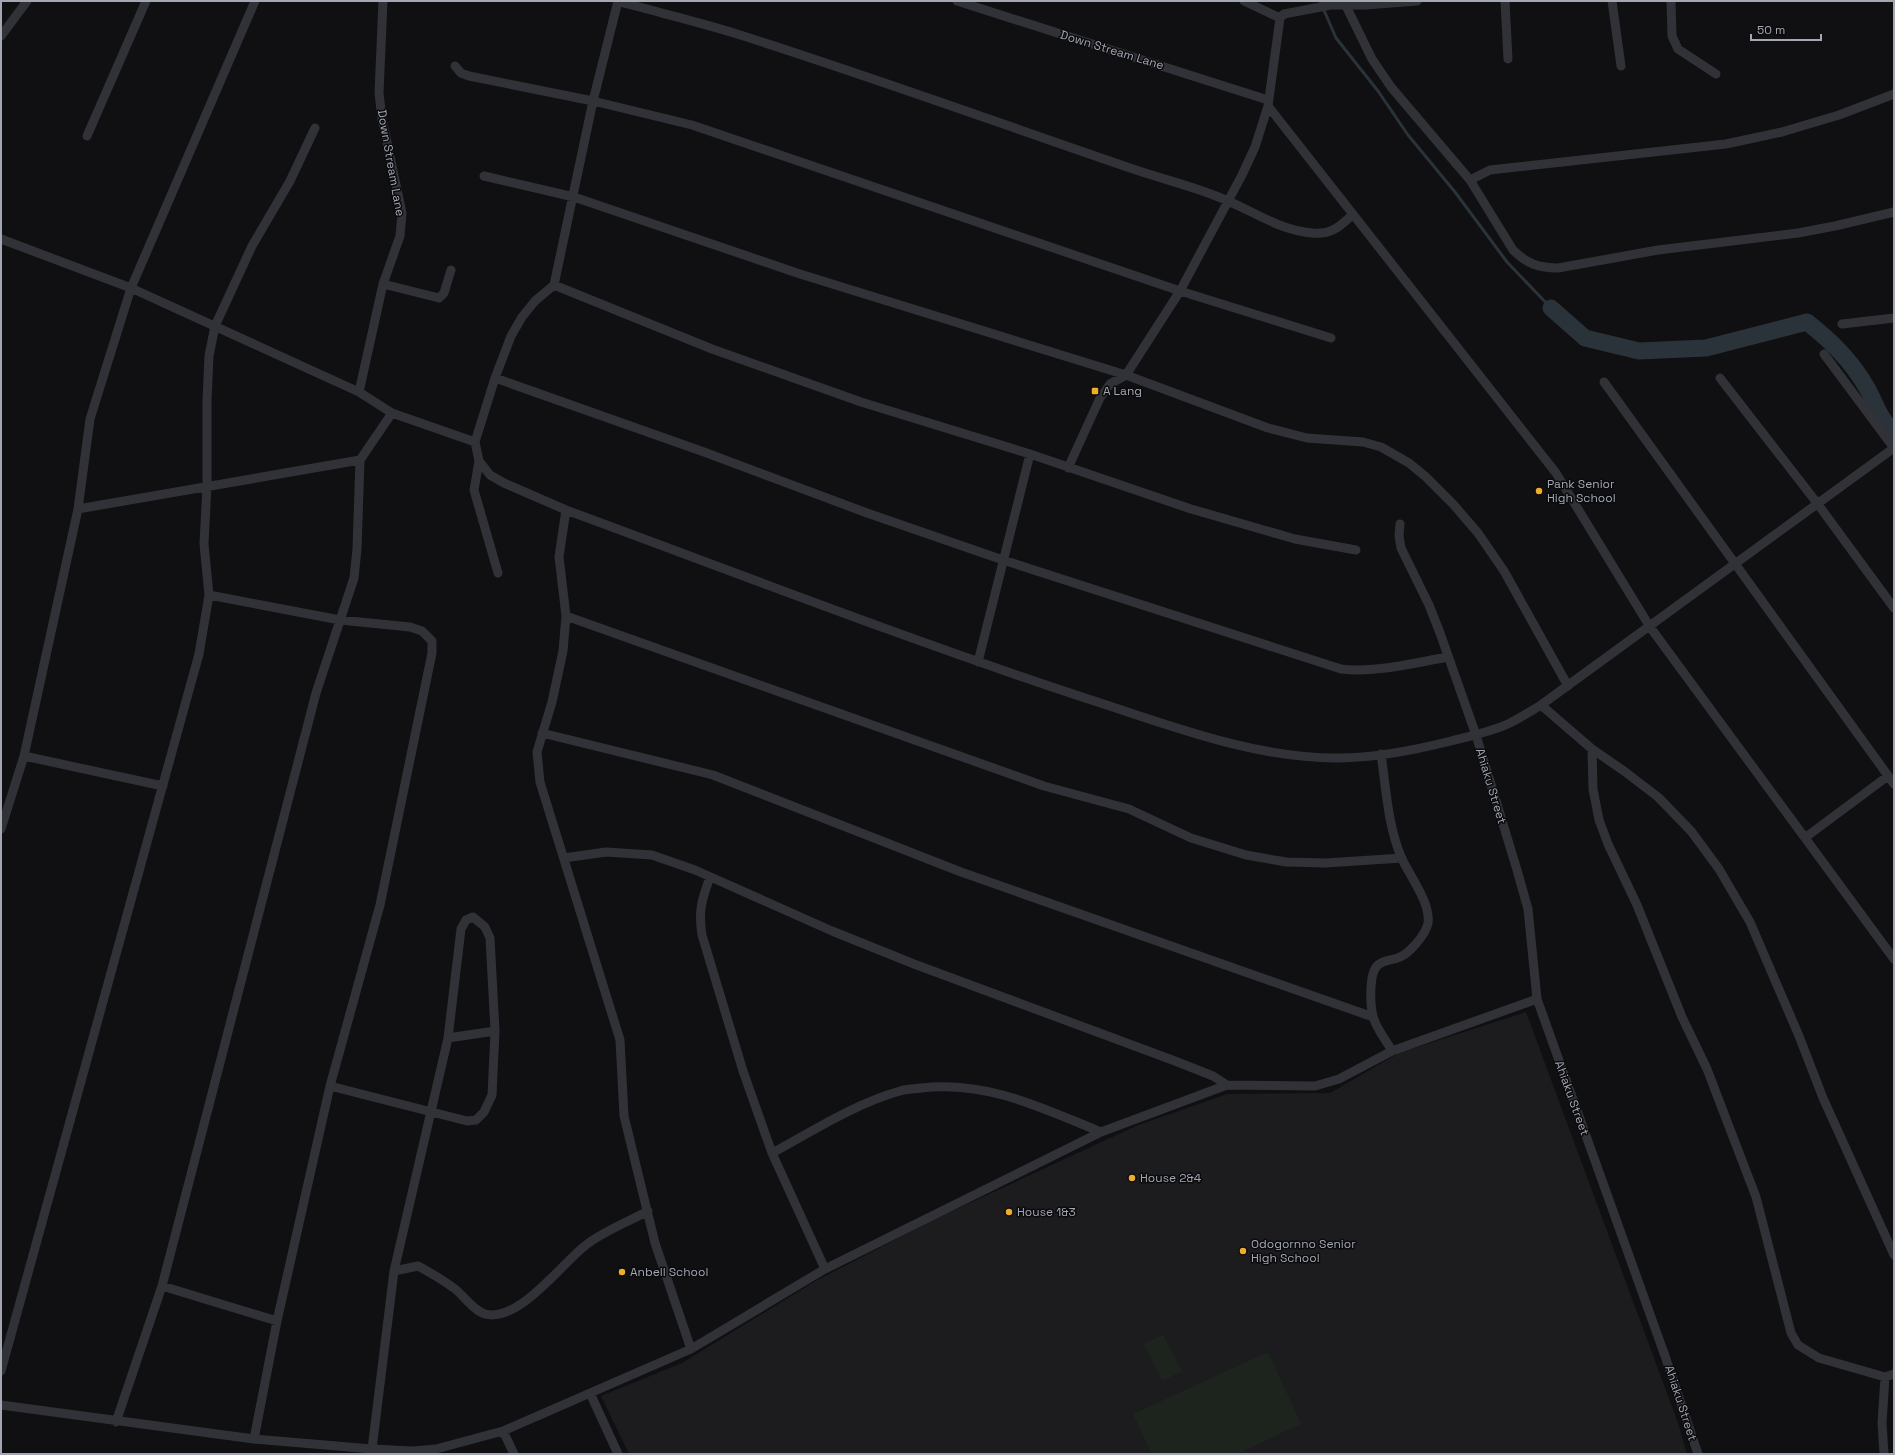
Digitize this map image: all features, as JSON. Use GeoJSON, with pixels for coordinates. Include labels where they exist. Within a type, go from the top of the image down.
{"type":"FeatureCollection","features":[{"type":"Feature","properties":{"kind":"street"},"geometry":{"type":"LineString","coordinates":[[1,36],[26,1]]}},
{"type":"Feature","properties":{"kind":"street"},"geometry":{"type":"LineString","coordinates":[[87,136],[146,1]]}},
{"type":"Feature","properties":{"kind":"street"},"geometry":{"type":"LineString","coordinates":[[1,829],[24,756],[78,509],[90,419],[131,288],[256,1]]}},
{"type":"Feature","properties":{"kind":"street","name":"Down Stream Lane"},"geometry":{"type":"LineString","coordinates":[[359,392],[383,284],[400,236],[402,213],[382,118],[379,93],[383,1]]}},
{"type":"Feature","properties":{"kind":"street"},"geometry":{"type":"LineString","coordinates":[[498,573],[474,490],[479,461],[475,442],[511,336],[522,317],[535,301],[554,285],[574,198],[593,101],[617,1],[732,32],[801,55],[1228,201],[1286,228],[1313,233],[1329,232],[1340,227],[1352,215]]}},
{"type":"Feature","properties":{"kind":"street","name":"Down Stream Lane"},"geometry":{"type":"LineString","coordinates":[[957,1],[1268,103]]}},
{"type":"Feature","properties":{"kind":"street"},"geometry":{"type":"LineString","coordinates":[[1244,1],[1280,18]]}},
{"type":"Feature","properties":{"kind":"street"},"geometry":{"type":"LineString","coordinates":[[1068,468],[1100,398],[1110,384],[1126,376],[1180,291],[1255,147],[1268,103],[1280,18],[1284,14],[1331,5],[1346,6],[1413,1]]}},
{"type":"Feature","properties":{"kind":"street"},"geometry":{"type":"LineString","coordinates":[[1504,1],[1508,59]]}},
{"type":"Feature","properties":{"kind":"street"},"geometry":{"type":"LineString","coordinates":[[1612,1],[1621,66]]}},
{"type":"Feature","properties":{"kind":"street"},"geometry":{"type":"LineString","coordinates":[[1671,1],[1672,36],[1678,48],[1716,74]]}},
{"type":"Feature","properties":{"kind":"street"},"geometry":{"type":"LineString","coordinates":[[1346,6],[1372,59],[1387,82],[1470,180],[1514,250],[1522,259],[1531,265],[1545,268],[1558,268],[1658,250],[1798,233],[1894,212]]}},
{"type":"Feature","properties":{"kind":"street"},"geometry":{"type":"LineString","coordinates":[[455,66],[461,73],[469,76],[593,101],[692,125],[1180,291],[1331,338]]}},
{"type":"Feature","properties":{"kind":"street"},"geometry":{"type":"LineString","coordinates":[[1470,180],[1490,170],[1726,144],[1782,132],[1839,115],[1894,94]]}},
{"type":"Feature","properties":{"kind":"street"},"geometry":{"type":"LineString","coordinates":[[1268,103],[1352,215],[1556,473],[1650,626],[1894,959]]}},
{"type":"Feature","properties":{"kind":"street"},"geometry":{"type":"LineString","coordinates":[[1,1371],[199,654],[209,595],[204,544],[207,485],[208,371],[209,356],[215,326],[252,246],[290,181],[316,128]]}},
{"type":"Feature","properties":{"kind":"street"},"geometry":{"type":"LineString","coordinates":[[484,176],[574,198],[800,274],[1126,376],[1268,428],[1307,438],[1363,442],[1381,446],[1408,463],[1453,504],[1478,533],[1504,571],[1568,686]]}},
{"type":"Feature","properties":{"kind":"street"},"geometry":{"type":"LineString","coordinates":[[1,239],[131,288],[359,392],[392,413],[475,442]]}},
{"type":"Feature","properties":{"kind":"street"},"geometry":{"type":"LineString","coordinates":[[383,284],[439,298],[444,293],[451,270]]}},
{"type":"Feature","properties":{"kind":"street"},"geometry":{"type":"LineString","coordinates":[[554,285],[712,349],[861,402],[1030,454],[1191,509],[1294,539],[1356,550]]}},
{"type":"Feature","properties":{"kind":"street"},"geometry":{"type":"LineString","coordinates":[[1842,324],[1894,318]]}},
{"type":"Feature","properties":{"kind":"street"},"geometry":{"type":"LineString","coordinates":[[479,461],[490,475],[504,483],[566,510],[978,662],[1161,722],[1233,743],[1287,754],[1332,758],[1381,754],[1423,748],[1476,735],[1508,724],[1541,706],[1735,562],[1894,448],[1824,354]]}},
{"type":"Feature","properties":{"kind":"street"},"geometry":{"type":"LineString","coordinates":[[496,378],[704,452],[867,513],[1003,560],[1341,670],[1374,670],[1448,657]]}},
{"type":"Feature","properties":{"kind":"street"},"geometry":{"type":"LineString","coordinates":[[1720,378],[1817,503],[1894,608]]}},
{"type":"Feature","properties":{"kind":"street"},"geometry":{"type":"LineString","coordinates":[[1604,382],[1891,780],[1806,837]]}},
{"type":"Feature","properties":{"kind":"street"},"geometry":{"type":"LineString","coordinates":[[116,1422],[162,1286],[316,693],[354,578],[357,550],[360,460],[392,413]]}},
{"type":"Feature","properties":{"kind":"street"},"geometry":{"type":"LineString","coordinates":[[978,662],[1030,454]]}},
{"type":"Feature","properties":{"kind":"street"},"geometry":{"type":"LineString","coordinates":[[78,509],[207,485],[360,460]]}},
{"type":"Feature","properties":{"kind":"street"},"geometry":{"type":"LineString","coordinates":[[566,510],[559,557],[566,616],[558,674],[537,752],[540,782],[620,1040],[624,1116],[656,1243],[691,1349]]}},
{"type":"Feature","properties":{"kind":"street","name":"Ahiaku Street"},"geometry":{"type":"LineString","coordinates":[[1400,524],[1399,536],[1401,548],[1429,605],[1476,735],[1528,910],[1537,999],[1665,1356],[1698,1454]]}},
{"type":"Feature","properties":{"kind":"street"},"geometry":{"type":"LineString","coordinates":[[209,595],[340,620],[410,627],[422,631],[432,641],[432,653],[415,728],[380,905],[330,1086],[277,1321],[254,1439]]}},
{"type":"Feature","properties":{"kind":"street"},"geometry":{"type":"LineString","coordinates":[[566,616],[1044,786],[1129,809],[1192,838],[1246,855],[1286,862],[1326,863],[1402,858]]}},
{"type":"Feature","properties":{"kind":"street"},"geometry":{"type":"LineString","coordinates":[[1541,706],[1592,749],[1658,797],[1692,831],[1719,869],[1750,922],[1799,1036],[1823,1098],[1894,1255]]}},
{"type":"Feature","properties":{"kind":"street"},"geometry":{"type":"LineString","coordinates":[[542,733],[713,775],[961,872],[1373,1017]]}},
{"type":"Feature","properties":{"kind":"street"},"geometry":{"type":"LineString","coordinates":[[1592,749],[1593,789],[1599,820],[1608,844],[1637,905],[1682,1017],[1707,1069],[1756,1197],[1791,1333],[1798,1344],[1819,1358],[1890,1376],[1882,1424],[1884,1454]]}},
{"type":"Feature","properties":{"kind":"street"},"geometry":{"type":"LineString","coordinates":[[1381,754],[1390,815],[1402,858],[1428,912],[1428,924],[1424,932],[1406,952],[1400,957],[1383,961],[1373,971],[1371,991],[1373,1017],[1392,1051]]}},
{"type":"Feature","properties":{"kind":"street"},"geometry":{"type":"LineString","coordinates":[[24,756],[163,786]]}},
{"type":"Feature","properties":{"kind":"street"},"geometry":{"type":"LineString","coordinates":[[564,858],[606,852],[652,855],[710,877],[832,931],[907,962],[1181,1063],[1213,1076],[1227,1085]]}},
{"type":"Feature","properties":{"kind":"street"},"geometry":{"type":"LineString","coordinates":[[710,877],[700,904],[699,920],[702,935],[743,1071],[772,1153],[825,1269]]}},
{"type":"Feature","properties":{"kind":"street"},"geometry":{"type":"LineString","coordinates":[[330,1086],[431,1111],[467,1121],[476,1120],[484,1112],[492,1095],[495,1031],[490,938],[485,927],[473,917],[466,920],[461,928],[448,1038],[431,1111],[394,1271],[372,1449]]}},
{"type":"Feature","properties":{"kind":"street"},"geometry":{"type":"LineString","coordinates":[[1,1405],[116,1422],[254,1439],[372,1449],[413,1451],[436,1449],[503,1431],[691,1349],[825,1269],[1101,1132],[1227,1085],[1315,1086],[1339,1079],[1392,1051],[1537,999]]}},
{"type":"Feature","properties":{"kind":"street"},"geometry":{"type":"LineString","coordinates":[[448,1038],[495,1031]]}},
{"type":"Feature","properties":{"kind":"street"},"geometry":{"type":"LineString","coordinates":[[772,1153],[845,1113],[876,1100],[901,1091],[941,1086],[968,1087],[1000,1093],[1101,1132]]}},
{"type":"Feature","properties":{"kind":"street"},"geometry":{"type":"LineString","coordinates":[[394,1271],[418,1266],[456,1290],[484,1314],[495,1314],[517,1307],[549,1282],[570,1258],[587,1244],[648,1211]]}},
{"type":"Feature","properties":{"kind":"street"},"geometry":{"type":"LineString","coordinates":[[162,1286],[277,1321]]}},
{"type":"Feature","properties":{"kind":"street"},"geometry":{"type":"LineString","coordinates":[[590,1393],[618,1454]]}},
{"type":"Feature","properties":{"kind":"street"},"geometry":{"type":"LineString","coordinates":[[503,1431],[514,1454]]}},
{"type":"Feature","properties":{"kind":"shaded area","name":"Odogornno Senior High School"},"geometry":{"type":"Polygon","coordinates":[[[1526,1012],[1678,1423],[1687,1454],[629,1454],[601,1396],[682,1363],[814,1282],[933,1220],[1136,1126],[1227,1094],[1330,1093],[1399,1053],[1526,1012]]]}},
{"type":"Feature","properties":{"kind":"shaded area"},"geometry":{"type":"Polygon","coordinates":[[[1163,1335],[1182,1371],[1162,1381],[1144,1344],[1163,1335]]]}},
{"type":"Feature","properties":{"kind":"shaded area"},"geometry":{"type":"Polygon","coordinates":[[[1268,1352],[1301,1424],[1237,1454],[1152,1454],[1133,1414],[1268,1352]]]}},
{"type":"Feature","properties":{"kind":"waterway"},"geometry":{"type":"LineString","coordinates":[[1320,1],[1336,38],[1378,91],[1408,135],[1455,192],[1507,262],[1551,308]]}},
{"type":"Feature","properties":{"kind":"waterway"},"geometry":{"type":"LineString","coordinates":[[1551,308],[1585,338],[1639,351],[1706,348],[1807,322],[1824,336],[1847,360],[1861,378],[1884,421],[1894,432]]}},
{"type":"Feature","properties":{"kind":"place","name":"A Lang"},"geometry":{"type":"Point","coordinates":[1095,391]}},
{"type":"Feature","properties":{"kind":"place","name":"Pank Senior High School"},"geometry":{"type":"Point","coordinates":[1539,491]}},
{"type":"Feature","properties":{"kind":"place","name":"House 2&4"},"geometry":{"type":"Point","coordinates":[1132,1178]}},
{"type":"Feature","properties":{"kind":"place","name":"House 1&3"},"geometry":{"type":"Point","coordinates":[1009,1212]}},
{"type":"Feature","properties":{"kind":"place","name":"Odogornno Senior High School"},"geometry":{"type":"Point","coordinates":[1243,1251]}},
{"type":"Feature","properties":{"kind":"place","name":"Anbell School"},"geometry":{"type":"Point","coordinates":[622,1272]}}]}
